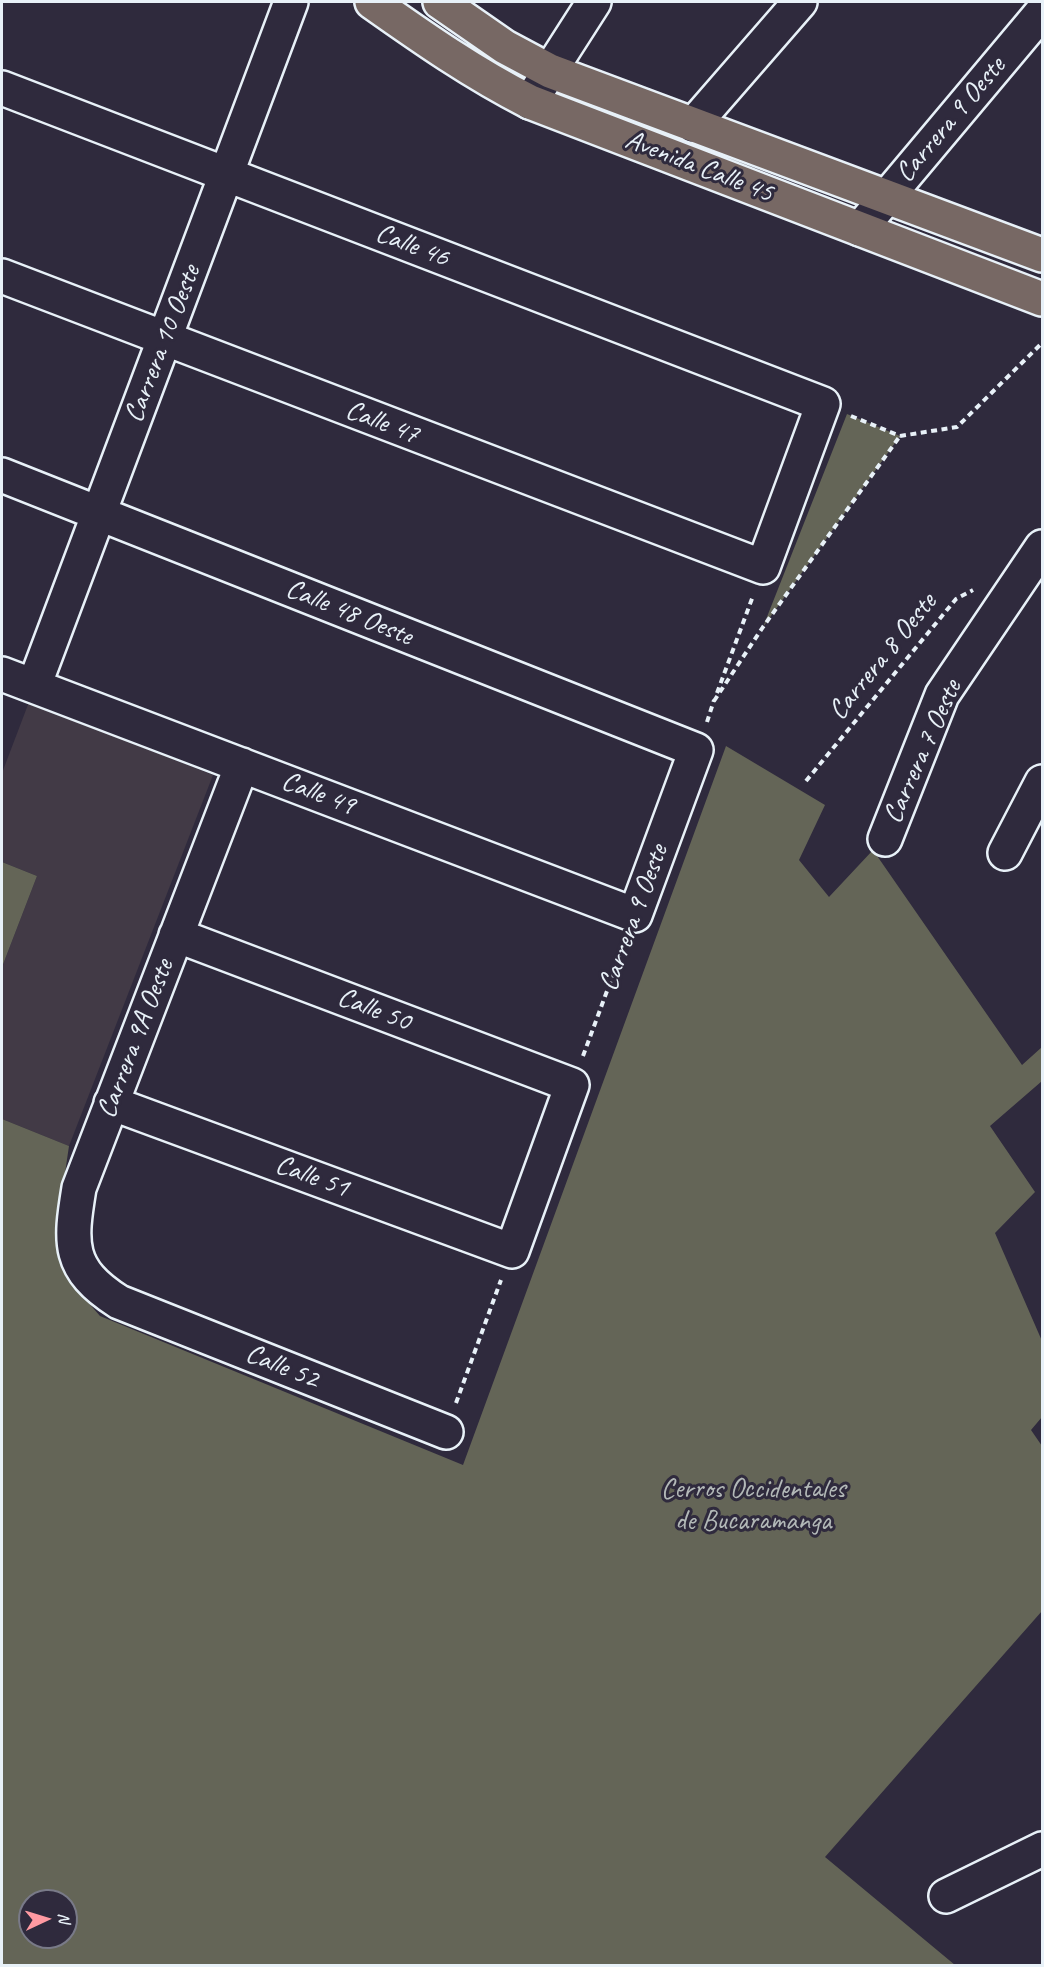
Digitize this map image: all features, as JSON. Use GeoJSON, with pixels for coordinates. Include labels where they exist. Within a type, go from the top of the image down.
{"type":"FeatureCollection","features":[{"type":"Feature","properties":{"kind":"main road","name":"Avenida Calle 45"},"geometry":{"type":"LineString","coordinates":[[372,2],[435,47],[484,78],[530,102],[1042,298]]}},
{"type":"Feature","properties":{"kind":"main road","name":"Avenida Calle 45"},"geometry":{"type":"LineString","coordinates":[[440,2],[505,47],[550,71],[1042,255]]}},
{"type":"Feature","properties":{"kind":"street","name":"Carrera 10 Oeste"},"geometry":{"type":"LineString","coordinates":[[34,686],[291,2]]}},
{"type":"Feature","properties":{"kind":"street"},"geometry":{"type":"LineString","coordinates":[[530,102],[594,2]]}},
{"type":"Feature","properties":{"kind":"street"},"geometry":{"type":"LineString","coordinates":[[693,125],[800,2]]}},
{"type":"Feature","properties":{"kind":"street","name":"Carrera 9 Oeste"},"geometry":{"type":"LineString","coordinates":[[860,229],[1042,12]]}},
{"type":"Feature","properties":{"kind":"street","name":"Calle 46"},"geometry":{"type":"LineString","coordinates":[[2,88],[823,404]]}},
{"type":"Feature","properties":{"kind":"street","name":"Calle 47"},"geometry":{"type":"LineString","coordinates":[[2,276],[164,340],[763,567]]}},
{"type":"Feature","properties":{"kind":"street"},"geometry":{"type":"LineString","coordinates":[[763,567],[823,404]]}},
{"type":"Feature","properties":{"kind":"street","name":"Calle 48 Oeste"},"geometry":{"type":"LineString","coordinates":[[2,475],[696,750]]}},
{"type":"Feature","properties":{"kind":"street","name":"Carrera 7 Oeste"},"geometry":{"type":"LineString","coordinates":[[885,839],[942,695],[1042,547]]}},
{"type":"Feature","properties":{"kind":"street","name":"Calle 49"},"geometry":{"type":"LineString","coordinates":[[2,674],[635,915]]}},
{"type":"Feature","properties":{"kind":"street","name":"Carrera 9 Oeste"},"geometry":{"type":"LineString","coordinates":[[635,915],[696,750]]}},
{"type":"Feature","properties":{"kind":"street","name":"Carrera 9A Oeste"},"geometry":{"type":"LineString","coordinates":[[119,1302],[97,1288],[86,1275],[73,1247],[79,1188],[242,765]]}},
{"type":"Feature","properties":{"kind":"street"},"geometry":{"type":"LineString","coordinates":[[1005,853],[1042,782]]}},
{"type":"Feature","properties":{"kind":"street","name":"Calle 50"},"geometry":{"type":"LineString","coordinates":[[176,935],[572,1085]]}},
{"type":"Feature","properties":{"kind":"street"},"geometry":{"type":"LineString","coordinates":[[512,1251],[572,1085]]}},
{"type":"Feature","properties":{"kind":"street","name":"Calle 51"},"geometry":{"type":"LineString","coordinates":[[111,1103],[512,1251]]}},
{"type":"Feature","properties":{"kind":"street","name":"Calle 52"},"geometry":{"type":"LineString","coordinates":[[119,1302],[446,1432]]}},
{"type":"Feature","properties":{"kind":"street"},"geometry":{"type":"LineString","coordinates":[[946,1896],[1042,1849]]}},
{"type":"Feature","properties":{"kind":"path"},"geometry":{"type":"LineString","coordinates":[[823,404],[900,436],[957,427],[1042,343]]}},
{"type":"Feature","properties":{"kind":"path"},"geometry":{"type":"LineString","coordinates":[[714,701],[763,627],[900,436]]}},
{"type":"Feature","properties":{"kind":"path"},"geometry":{"type":"LineString","coordinates":[[696,750],[763,567]]}},
{"type":"Feature","properties":{"kind":"path","name":"Carrera 8 Oeste"},"geometry":{"type":"LineString","coordinates":[[806,781],[956,599],[976,588]]}},
{"type":"Feature","properties":{"kind":"path","name":"Carrera 9 Oeste"},"geometry":{"type":"LineString","coordinates":[[572,1085],[635,915]]}},
{"type":"Feature","properties":{"kind":"path"},"geometry":{"type":"LineString","coordinates":[[446,1432],[512,1251]]}},
{"type":"Feature","properties":{"kind":"shaded area"},"geometry":{"type":"Polygon","coordinates":[[[29,702],[213,775],[69,1146],[2,1119],[2,967],[37,876],[2,862],[2,773],[29,702]]]}},
{"type":"Feature","properties":{"kind":"green space"},"geometry":{"type":"Polygon","coordinates":[[[847,414],[900,436],[763,627],[847,414]]]}},
{"type":"Feature","properties":{"kind":"green space","name":"Cerros Occidentales de Bucaramanga"},"geometry":{"type":"Polygon","coordinates":[[[726,746],[825,805],[799,860],[829,897],[873,850],[1022,1065],[1042,1047],[1042,1081],[990,1126],[1035,1192],[995,1233],[1042,1341],[1042,1417],[1031,1430],[1042,1446],[1042,1611],[825,1857],[955,1965],[2,1965],[2,1119],[69,1146],[57,1227],[66,1277],[100,1316],[463,1465],[726,746]]]}},
{"type":"Feature","properties":{"kind":"green space"},"geometry":{"type":"Polygon","coordinates":[[[2,862],[37,876],[2,967],[2,862]]]}}]}
